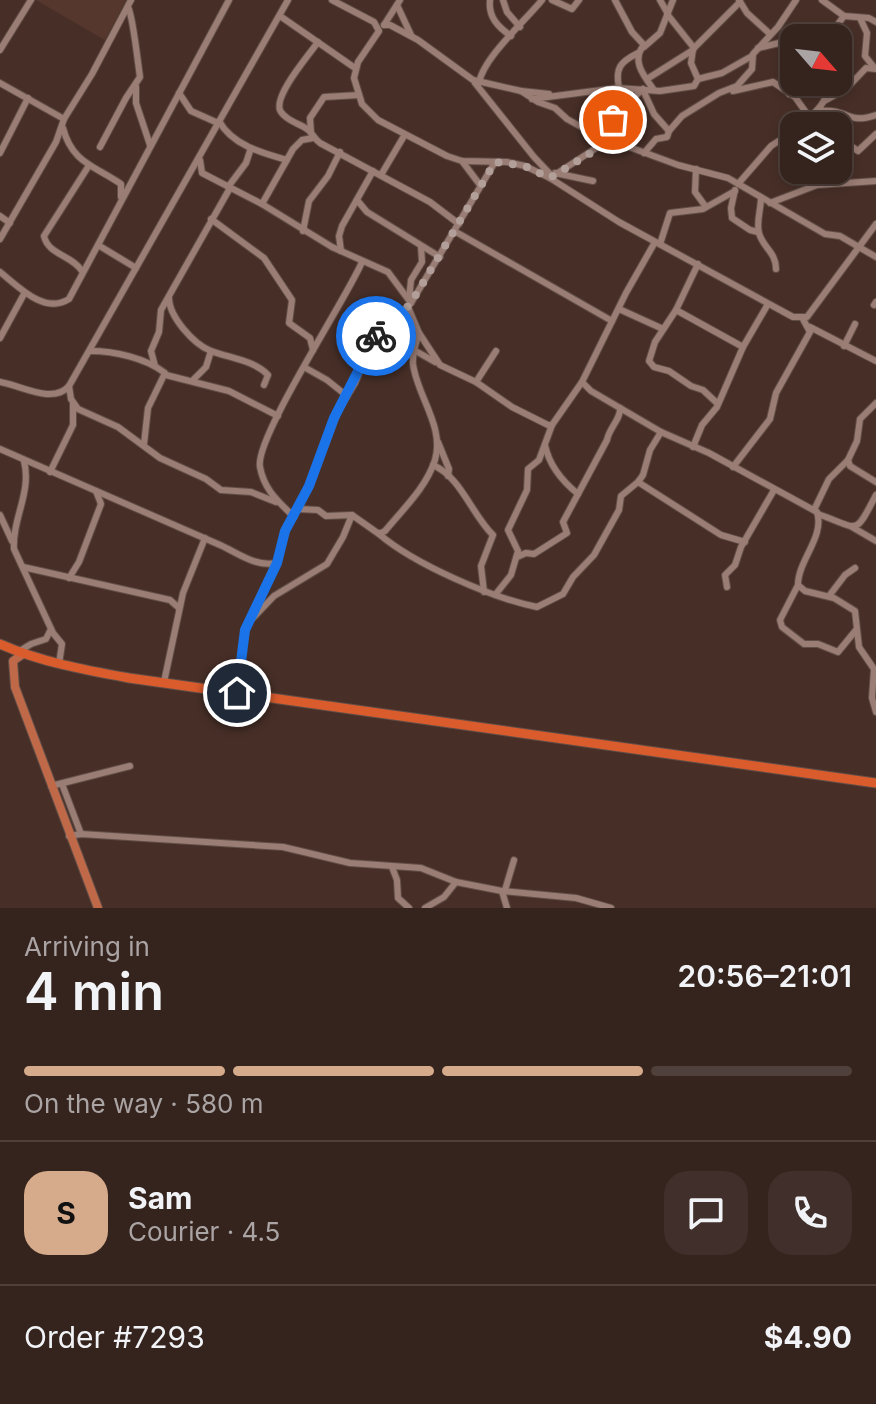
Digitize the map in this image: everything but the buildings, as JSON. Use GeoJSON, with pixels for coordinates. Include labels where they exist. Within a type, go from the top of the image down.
{"type":"FeatureCollection","features":[{"type":"Feature","properties":{"kind":"highway"},"geometry":{"type":"LineString","coordinates":[[0,644],[59,664],[164,682],[876,783]]}},
{"type":"Feature","properties":{"kind":"main road"},"geometry":{"type":"LineString","coordinates":[[20,653],[13,661],[14,682],[98,908]]}},
{"type":"Feature","properties":{"kind":"street"},"geometry":{"type":"LineString","coordinates":[[0,50],[3,39],[31,0]]}},
{"type":"Feature","properties":{"kind":"street"},"geometry":{"type":"LineString","coordinates":[[0,272],[20,287],[24,294],[47,303],[64,303],[71,296],[229,0]]}},
{"type":"Feature","properties":{"kind":"street"},"geometry":{"type":"LineString","coordinates":[[1,383],[34,392],[57,395],[65,392],[288,0]]}},
{"type":"Feature","properties":{"kind":"street"},"geometry":{"type":"LineString","coordinates":[[332,0],[382,28],[412,36],[476,82],[552,176],[619,222],[876,361]]}},
{"type":"Feature","properties":{"kind":"street"},"geometry":{"type":"LineString","coordinates":[[490,0],[491,15],[511,36]]}},
{"type":"Feature","properties":{"kind":"street"},"geometry":{"type":"LineString","coordinates":[[503,0],[507,12],[520,27]]}},
{"type":"Feature","properties":{"kind":"street"},"geometry":{"type":"LineString","coordinates":[[476,82],[542,0]]}},
{"type":"Feature","properties":{"kind":"street"},"geometry":{"type":"LineString","coordinates":[[552,0],[572,9],[579,0]]}},
{"type":"Feature","properties":{"kind":"street"},"geometry":{"type":"LineString","coordinates":[[615,0],[644,47]]}},
{"type":"Feature","properties":{"kind":"street"},"geometry":{"type":"LineString","coordinates":[[660,0],[693,49],[691,63],[698,79]]}},
{"type":"Feature","properties":{"kind":"street"},"geometry":{"type":"LineString","coordinates":[[607,139],[616,107],[618,68],[623,60],[638,53],[660,33],[673,0]]}},
{"type":"Feature","properties":{"kind":"street"},"geometry":{"type":"LineString","coordinates":[[476,82],[552,95],[618,88],[690,88],[698,79],[722,73],[752,56],[794,7],[796,0]]}},
{"type":"Feature","properties":{"kind":"street"},"geometry":{"type":"LineString","coordinates":[[822,0],[844,16],[876,22]]}},
{"type":"Feature","properties":{"kind":"street"},"geometry":{"type":"LineString","coordinates":[[647,79],[693,49],[739,1],[770,34]]}},
{"type":"Feature","properties":{"kind":"street"},"geometry":{"type":"LineString","coordinates":[[399,3],[355,68],[354,78],[362,104],[372,116],[404,136],[462,161],[525,166],[552,176],[593,181]]}},
{"type":"Feature","properties":{"kind":"street"},"geometry":{"type":"LineString","coordinates":[[399,3],[412,36]]}},
{"type":"Feature","properties":{"kind":"street"},"geometry":{"type":"LineString","coordinates":[[130,4],[139,72],[136,103],[150,145]]}},
{"type":"Feature","properties":{"kind":"street"},"geometry":{"type":"LineString","coordinates":[[0,239],[130,4]]}},
{"type":"Feature","properties":{"kind":"street"},"geometry":{"type":"LineString","coordinates":[[280,16],[355,68]]}},
{"type":"Feature","properties":{"kind":"street"},"geometry":{"type":"LineString","coordinates":[[838,24],[844,16]]}},
{"type":"Feature","properties":{"kind":"street"},"geometry":{"type":"LineString","coordinates":[[860,18],[867,33],[865,56],[876,68]]}},
{"type":"Feature","properties":{"kind":"street"},"geometry":{"type":"LineString","coordinates":[[318,42],[289,82],[279,105],[284,115],[340,152],[430,202],[459,224]]}},
{"type":"Feature","properties":{"kind":"street"},"geometry":{"type":"LineString","coordinates":[[758,48],[780,43]]}},
{"type":"Feature","properties":{"kind":"street"},"geometry":{"type":"LineString","coordinates":[[638,53],[637,59],[654,90]]}},
{"type":"Feature","properties":{"kind":"street"},"geometry":{"type":"LineString","coordinates":[[729,90],[751,71],[752,56]]}},
{"type":"Feature","properties":{"kind":"street"},"geometry":{"type":"LineString","coordinates":[[816,112],[846,89],[866,68],[876,68]]}},
{"type":"Feature","properties":{"kind":"street"},"geometry":{"type":"LineString","coordinates":[[644,153],[656,139],[667,137],[682,116],[719,93],[770,81],[780,88]]}},
{"type":"Feature","properties":{"kind":"street"},"geometry":{"type":"LineString","coordinates":[[0,83],[63,121],[69,143],[79,159],[121,184],[122,200]]}},
{"type":"Feature","properties":{"kind":"street"},"geometry":{"type":"LineString","coordinates":[[100,147],[136,84]]}},
{"type":"Feature","properties":{"kind":"street"},"geometry":{"type":"LineString","coordinates":[[610,126],[643,90]]}},
{"type":"Feature","properties":{"kind":"street"},"geometry":{"type":"LineString","coordinates":[[643,90],[654,114],[669,131]]}},
{"type":"Feature","properties":{"kind":"street"},"geometry":{"type":"LineString","coordinates":[[521,91],[607,139],[725,176],[736,186],[802,218],[825,234],[844,238],[876,257]]}},
{"type":"Feature","properties":{"kind":"street"},"geometry":{"type":"LineString","coordinates":[[179,93],[191,111],[218,122],[227,133],[251,148],[287,160]]}},
{"type":"Feature","properties":{"kind":"street"},"geometry":{"type":"LineString","coordinates":[[312,135],[310,118],[324,97],[359,95]]}},
{"type":"Feature","properties":{"kind":"street"},"geometry":{"type":"LineString","coordinates":[[532,99],[552,95]]}},
{"type":"Feature","properties":{"kind":"street"},"geometry":{"type":"LineString","coordinates":[[792,96],[806,112]]}},
{"type":"Feature","properties":{"kind":"street"},"geometry":{"type":"LineString","coordinates":[[825,112],[826,96]]}},
{"type":"Feature","properties":{"kind":"street"},"geometry":{"type":"LineString","coordinates":[[0,153],[28,98]]}},
{"type":"Feature","properties":{"kind":"street"},"geometry":{"type":"LineString","coordinates":[[823,106],[855,120],[876,115]]}},
{"type":"Feature","properties":{"kind":"street"},"geometry":{"type":"LineString","coordinates":[[552,176],[594,151],[607,139],[616,120]]}},
{"type":"Feature","properties":{"kind":"street"},"geometry":{"type":"LineString","coordinates":[[300,142],[303,127]]}},
{"type":"Feature","properties":{"kind":"street"},"geometry":{"type":"LineString","coordinates":[[852,147],[858,151],[876,134]]}},
{"type":"Feature","properties":{"kind":"street"},"geometry":{"type":"LineString","coordinates":[[262,204],[300,142],[312,135]]}},
{"type":"Feature","properties":{"kind":"street"},"geometry":{"type":"LineString","coordinates":[[381,175],[404,136]]}},
{"type":"Feature","properties":{"kind":"street"},"geometry":{"type":"LineString","coordinates":[[495,595],[511,575],[517,557],[517,547],[509,533],[509,526],[527,490],[528,469],[537,462],[552,425],[582,382],[612,321],[658,243],[670,213],[706,207],[736,186],[771,146],[780,140]]}},
{"type":"Feature","properties":{"kind":"street"},"geometry":{"type":"LineString","coordinates":[[155,366],[151,351],[159,332],[159,315],[229,187],[246,163],[251,148]]}},
{"type":"Feature","properties":{"kind":"street"},"geometry":{"type":"LineString","coordinates":[[303,231],[309,201],[328,176],[340,152]]}},
{"type":"Feature","properties":{"kind":"street"},"geometry":{"type":"LineString","coordinates":[[200,159],[202,173],[262,204],[303,231],[388,272],[409,304],[419,333],[436,362]]}},
{"type":"Feature","properties":{"kind":"street"},"geometry":{"type":"LineString","coordinates":[[462,161],[480,185]]}},
{"type":"Feature","properties":{"kind":"street"},"geometry":{"type":"LineString","coordinates":[[237,693],[243,638],[249,621],[277,563],[282,538],[298,509],[330,428],[372,341],[409,304],[456,232],[495,162]]}},
{"type":"Feature","properties":{"kind":"street"},"geometry":{"type":"LineString","coordinates":[[82,271],[72,260],[52,249],[44,236],[88,167]]}},
{"type":"Feature","properties":{"kind":"street"},"geometry":{"type":"LineString","coordinates":[[696,169],[695,192],[706,207]]}},
{"type":"Feature","properties":{"kind":"street"},"geometry":{"type":"LineString","coordinates":[[341,251],[340,232],[373,171]]}},
{"type":"Feature","properties":{"kind":"street"},"geometry":{"type":"LineString","coordinates":[[770,203],[817,185],[876,181]]}},
{"type":"Feature","properties":{"kind":"street"},"geometry":{"type":"LineString","coordinates":[[736,186],[732,218],[758,232]]}},
{"type":"Feature","properties":{"kind":"street"},"geometry":{"type":"LineString","coordinates":[[761,198],[758,232],[762,244],[775,259],[776,269]]}},
{"type":"Feature","properties":{"kind":"street"},"geometry":{"type":"LineString","coordinates":[[357,200],[367,212],[440,257]]}},
{"type":"Feature","properties":{"kind":"street"},"geometry":{"type":"LineString","coordinates":[[0,216],[10,223]]}},
{"type":"Feature","properties":{"kind":"street"},"geometry":{"type":"LineString","coordinates":[[211,219],[264,258],[292,300],[289,323],[310,338],[313,350]]}},
{"type":"Feature","properties":{"kind":"street"},"geometry":{"type":"LineString","coordinates":[[803,319],[876,224]]}},
{"type":"Feature","properties":{"kind":"street"},"geometry":{"type":"LineString","coordinates":[[456,232],[612,321]]}},
{"type":"Feature","properties":{"kind":"street"},"geometry":{"type":"LineString","coordinates":[[98,245],[136,268]]}},
{"type":"Feature","properties":{"kind":"street"},"geometry":{"type":"LineString","coordinates":[[409,304],[411,280],[422,262],[421,246]]}},
{"type":"Feature","properties":{"kind":"street"},"geometry":{"type":"LineString","coordinates":[[72,260],[81,261],[90,257]]}},
{"type":"Feature","properties":{"kind":"street"},"geometry":{"type":"LineString","coordinates":[[276,502],[261,471],[260,461],[278,416],[362,262]]}},
{"type":"Feature","properties":{"kind":"street"},"geometry":{"type":"LineString","coordinates":[[698,264],[676,310],[651,350],[649,363],[703,390],[718,404]]}},
{"type":"Feature","properties":{"kind":"street"},"geometry":{"type":"LineString","coordinates":[[0,338],[24,294]]}},
{"type":"Feature","properties":{"kind":"street"},"geometry":{"type":"LineString","coordinates":[[169,296],[169,305],[176,317],[195,339],[211,351],[261,369],[268,375],[264,385]]}},
{"type":"Feature","properties":{"kind":"street"},"geometry":{"type":"LineString","coordinates":[[693,447],[768,304]]}},
{"type":"Feature","properties":{"kind":"street"},"geometry":{"type":"LineString","coordinates":[[619,309],[663,329]]}},
{"type":"Feature","properties":{"kind":"street"},"geometry":{"type":"LineString","coordinates":[[676,310],[743,347]]}},
{"type":"Feature","properties":{"kind":"street"},"geometry":{"type":"LineString","coordinates":[[844,346],[855,324]]}},
{"type":"Feature","properties":{"kind":"street"},"geometry":{"type":"LineString","coordinates":[[733,467],[770,419],[774,398],[810,327]]}},
{"type":"Feature","properties":{"kind":"street"},"geometry":{"type":"LineString","coordinates":[[419,333],[413,363],[416,379],[449,469],[448,476]]}},
{"type":"Feature","properties":{"kind":"street"},"geometry":{"type":"LineString","coordinates":[[414,350],[455,374],[476,382],[512,407],[552,425]]}},
{"type":"Feature","properties":{"kind":"street"},"geometry":{"type":"LineString","coordinates":[[90,351],[111,352],[155,366],[166,375],[229,391],[278,416]]}},
{"type":"Feature","properties":{"kind":"street"},"geometry":{"type":"LineString","coordinates":[[192,381],[206,367],[211,351]]}},
{"type":"Feature","properties":{"kind":"street"},"geometry":{"type":"LineString","coordinates":[[476,382],[496,351]]}},
{"type":"Feature","properties":{"kind":"street"},"geometry":{"type":"LineString","coordinates":[[304,367],[347,396]]}},
{"type":"Feature","properties":{"kind":"street"},"geometry":{"type":"LineString","coordinates":[[144,445],[148,408],[166,375]]}},
{"type":"Feature","properties":{"kind":"street"},"geometry":{"type":"LineString","coordinates":[[582,382],[591,391],[661,432],[876,541]]}},
{"type":"Feature","properties":{"kind":"street"},"geometry":{"type":"LineString","coordinates":[[50,472],[73,425],[69,386]]}},
{"type":"Feature","properties":{"kind":"street"},"geometry":{"type":"LineString","coordinates":[[856,630],[838,652],[818,644],[804,644],[784,629],[780,620],[798,585],[815,539],[816,512],[829,479],[848,460],[857,441],[860,419],[876,403]]}},
{"type":"Feature","properties":{"kind":"street"},"geometry":{"type":"LineString","coordinates":[[73,404],[118,427],[160,458],[198,474],[221,490],[251,492],[276,502],[294,517]]}},
{"type":"Feature","properties":{"kind":"street"},"geometry":{"type":"LineString","coordinates":[[517,557],[534,554],[567,533],[563,522],[620,408]]}},
{"type":"Feature","properties":{"kind":"street"},"geometry":{"type":"LineString","coordinates":[[298,509],[318,510],[326,516],[352,515],[417,559],[484,592],[534,607],[566,592],[581,567],[594,555],[619,510],[621,496],[638,482],[646,470],[650,450],[661,432]]}},
{"type":"Feature","properties":{"kind":"street"},"geometry":{"type":"LineString","coordinates":[[379,534],[405,510],[433,465],[437,439]]}},
{"type":"Feature","properties":{"kind":"street"},"geometry":{"type":"LineString","coordinates":[[545,444],[554,467],[565,483],[578,494]]}},
{"type":"Feature","properties":{"kind":"street"},"geometry":{"type":"LineString","coordinates":[[0,449],[261,564],[277,563]]}},
{"type":"Feature","properties":{"kind":"street"},"geometry":{"type":"LineString","coordinates":[[848,460],[850,466],[876,482]]}},
{"type":"Feature","properties":{"kind":"street"},"geometry":{"type":"LineString","coordinates":[[14,544],[26,487],[24,461]]}},
{"type":"Feature","properties":{"kind":"street"},"geometry":{"type":"LineString","coordinates":[[433,465],[448,476],[469,502],[480,523],[493,535],[482,559],[484,592]]}},
{"type":"Feature","properties":{"kind":"street"},"geometry":{"type":"LineString","coordinates":[[638,482],[721,535],[745,542]]}},
{"type":"Feature","properties":{"kind":"street"},"geometry":{"type":"LineString","coordinates":[[727,587],[725,575],[735,565],[775,489]]}},
{"type":"Feature","properties":{"kind":"street"},"geometry":{"type":"LineString","coordinates":[[69,578],[79,562],[101,504],[96,491]]}},
{"type":"Feature","properties":{"kind":"street"},"geometry":{"type":"LineString","coordinates":[[851,527],[861,525],[876,495]]}},
{"type":"Feature","properties":{"kind":"street"},"geometry":{"type":"LineString","coordinates":[[0,515],[51,629],[62,644],[59,664]]}},
{"type":"Feature","properties":{"kind":"street"},"geometry":{"type":"LineString","coordinates":[[249,621],[274,596],[327,564],[352,515]]}},
{"type":"Feature","properties":{"kind":"street"},"geometry":{"type":"LineString","coordinates":[[164,682],[179,608],[205,538]]}},
{"type":"Feature","properties":{"kind":"street"},"geometry":{"type":"LineString","coordinates":[[23,567],[170,600],[179,608]]}},
{"type":"Feature","properties":{"kind":"street"},"geometry":{"type":"LineString","coordinates":[[829,596],[845,575],[855,568]]}},
{"type":"Feature","properties":{"kind":"street"},"geometry":{"type":"LineString","coordinates":[[798,585],[805,591],[829,596],[855,611],[861,650],[874,669],[872,698],[876,712]]}},
{"type":"Feature","properties":{"kind":"street"},"geometry":{"type":"LineString","coordinates":[[20,653],[34,642],[46,639],[51,629]]}},
{"type":"Feature","properties":{"kind":"street"},"geometry":{"type":"LineString","coordinates":[[51,786],[130,766]]}},
{"type":"Feature","properties":{"kind":"street"},"geometry":{"type":"LineString","coordinates":[[62,784],[81,834]]}},
{"type":"Feature","properties":{"kind":"street"},"geometry":{"type":"LineString","coordinates":[[69,836],[81,834],[283,847],[350,863],[426,869],[456,882],[504,891],[577,898],[611,908]]}},
{"type":"Feature","properties":{"kind":"street"},"geometry":{"type":"LineString","coordinates":[[507,908],[504,891],[514,860]]}},
{"type":"Feature","properties":{"kind":"street"},"geometry":{"type":"LineString","coordinates":[[392,867],[397,880],[398,898],[409,908]]}},
{"type":"Feature","properties":{"kind":"street"},"geometry":{"type":"LineString","coordinates":[[425,908],[444,897],[456,882]]}},
{"type":"Feature","properties":{"kind":"street"},"geometry":{"type":"LineString","coordinates":[[552,897],[557,908]]}},
{"type":"Feature","properties":{"kind":"street"},"geometry":{"type":"LineString","coordinates":[[577,898],[577,908]]}},
{"type":"Feature","properties":{"kind":"shaded area"},"geometry":{"type":"Polygon","coordinates":[[[36,0],[126,0],[105,40],[36,0]]]}},
{"type":"Feature","properties":{"kind":"way so far"},"geometry":{"type":"LineString","coordinates":[[376,336],[411,303],[495,162],[525,166],[550,178],[594,151],[613,120]]}},
{"type":"Feature","properties":{"kind":"route"},"geometry":{"type":"LineString","coordinates":[[237,693],[245,630],[277,563],[282,538],[309,486],[334,418],[355,383],[376,336]]}}]}
